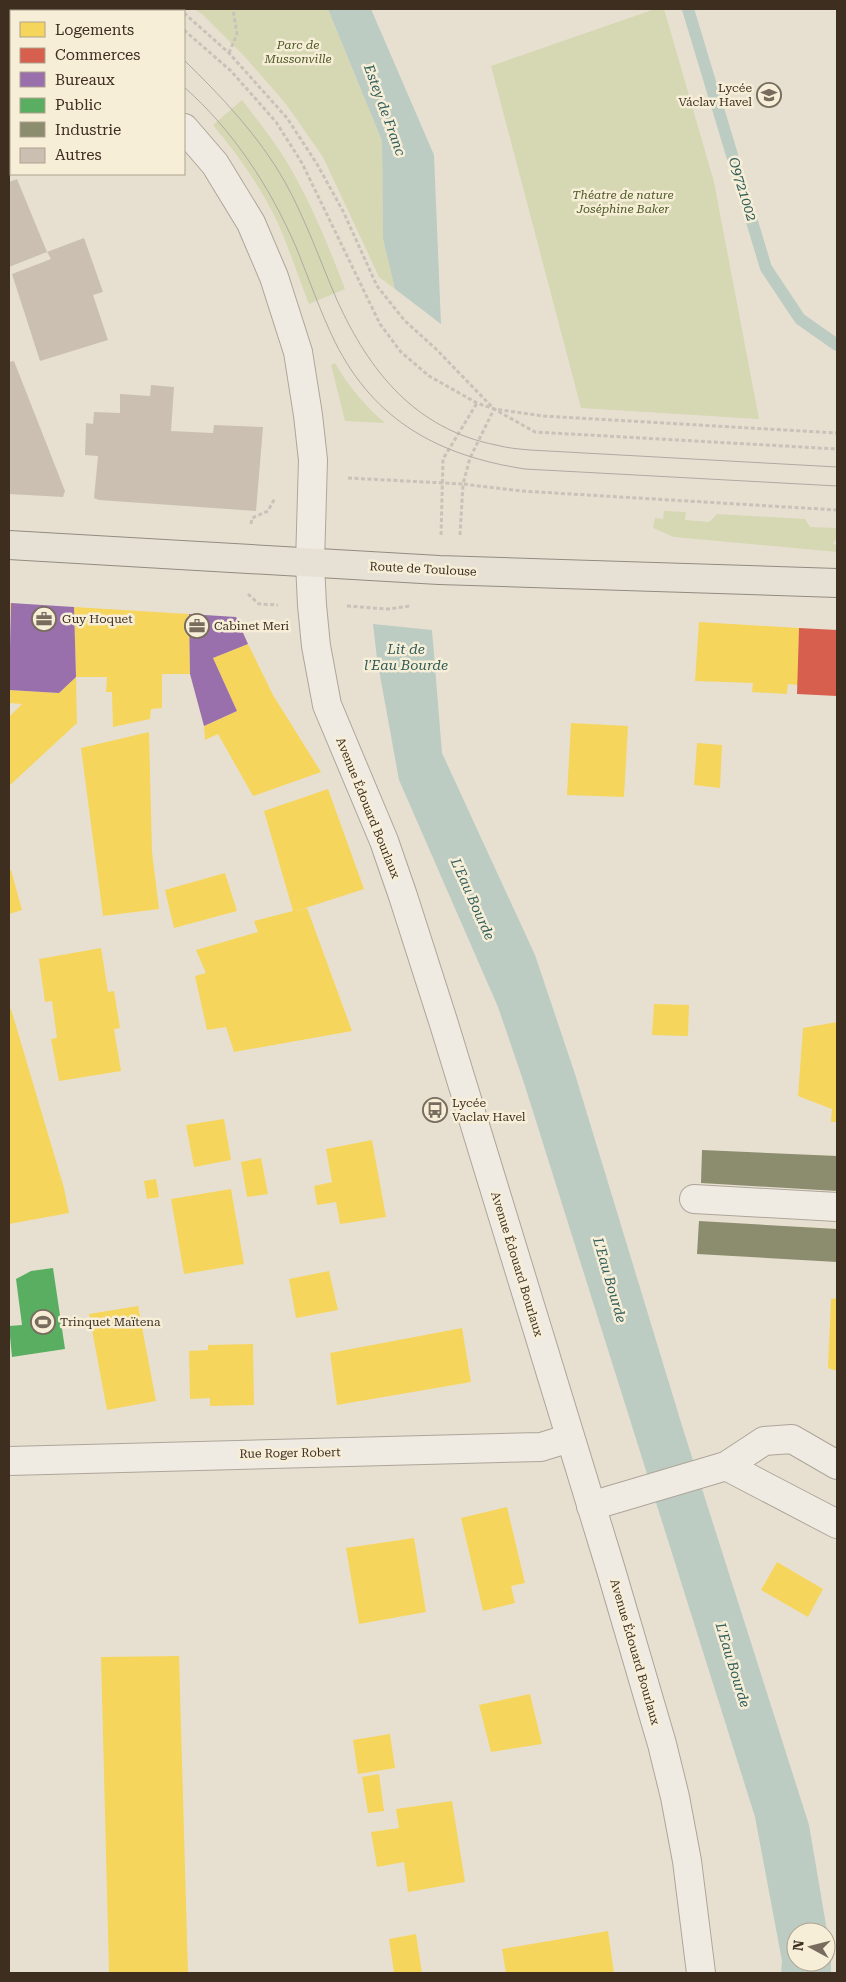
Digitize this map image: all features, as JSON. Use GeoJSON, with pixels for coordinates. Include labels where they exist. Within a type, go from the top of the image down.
{"type":"FeatureCollection","features":[{"type":"Feature","properties":{"kind":"main road","name":"Route de Toulouse"},"geometry":{"type":"LineString","coordinates":[[9,545],[439,570],[837,583]]}},
{"type":"Feature","properties":{"kind":"street","name":"Avenue Édouard Bourlaux"},"geometry":{"type":"LineString","coordinates":[[185,129],[215,164],[251,223],[274,277],[298,352],[313,460],[310,563],[316,646],[327,705],[384,841],[403,896],[592,1506],[662,1744],[675,1797],[687,1861],[701,1973]]}},
{"type":"Feature","properties":{"kind":"street"},"geometry":{"type":"LineString","coordinates":[[694,1200],[837,1207]]}},
{"type":"Feature","properties":{"kind":"street","name":"Rue Roger Robert"},"geometry":{"type":"LineString","coordinates":[[9,1461],[540,1447],[570,1438]]}},
{"type":"Feature","properties":{"kind":"street"},"geometry":{"type":"LineString","coordinates":[[592,1506],[714,1470],[764,1441],[792,1439],[837,1465]]}},
{"type":"Feature","properties":{"kind":"street"},"geometry":{"type":"LineString","coordinates":[[714,1470],[837,1524]]}},
{"type":"Feature","properties":{"kind":"path"},"geometry":{"type":"LineString","coordinates":[[230,53],[237,34],[233,9]]}},
{"type":"Feature","properties":{"kind":"path"},"geometry":{"type":"LineString","coordinates":[[185,15],[230,53],[287,118],[317,164],[343,211],[377,286],[405,321],[436,349],[494,409],[543,416],[837,433]]}},
{"type":"Feature","properties":{"kind":"path"},"geometry":{"type":"LineString","coordinates":[[185,31],[231,71],[276,122],[302,163],[380,324],[401,352],[429,376],[535,432],[837,449]]}},
{"type":"Feature","properties":{"kind":"path"},"geometry":{"type":"LineString","coordinates":[[439,570],[444,484],[443,459],[477,403]]}},
{"type":"Feature","properties":{"kind":"path"},"geometry":{"type":"LineString","coordinates":[[463,484],[521,491],[837,510]]}},
{"type":"Feature","properties":{"kind":"green space","name":"Parc de Mussonville"},"geometry":{"type":"Polygon","coordinates":[[[194,9],[328,9],[382,141],[383,239],[395,289],[379,277],[323,157],[286,104],[245,57],[202,14],[194,9]]]}},
{"type":"Feature","properties":{"kind":"green space","name":"Théatre de nature Joséphine Baker"},"geometry":{"type":"Polygon","coordinates":[[[655,9],[664,9],[714,182],[759,419],[581,408],[491,66],[655,9]]]}},
{"type":"Feature","properties":{"kind":"green space"},"geometry":{"type":"Polygon","coordinates":[[[242,100],[278,149],[297,180],[323,234],[345,289],[309,304],[277,221],[248,171],[213,125],[242,100]]]}},
{"type":"Feature","properties":{"kind":"green space"},"geometry":{"type":"Polygon","coordinates":[[[335,363],[357,395],[385,423],[345,421],[331,365],[335,363]]]}},
{"type":"Feature","properties":{"kind":"green space"},"geometry":{"type":"Polygon","coordinates":[[[664,511],[686,512],[685,520],[709,522],[717,514],[805,519],[810,527],[837,528],[836,539],[833,543],[837,546],[837,552],[674,537],[653,528],[655,518],[663,519],[664,511]]]}},
{"type":"Feature","properties":{"kind":"water","name":"Estey de Franc"},"geometry":{"type":"Polygon","coordinates":[[[328,9],[371,9],[434,155],[441,324],[395,289],[383,239],[382,141],[328,9]]]}},
{"type":"Feature","properties":{"kind":"water","name":"Lit de l'Eau Bourde"},"geometry":{"type":"Polygon","coordinates":[[[373,624],[432,630],[442,753],[535,955],[575,1074],[683,1429],[809,1825],[826,1922],[786,1922],[786,1972],[831,1973],[781,1973],[782,1961],[755,1817],[524,1083],[498,1007],[399,780],[377,659],[373,624]]]}},
{"type":"Feature","properties":{"kind":"building: Logements"},"geometry":{"type":"Polygon","coordinates":[[[9,603],[11,603],[10,619],[9,619],[9,603]]]}},
{"type":"Feature","properties":{"kind":"building: Logements"},"geometry":{"type":"Polygon","coordinates":[[[74,607],[189,614],[190,674],[162,674],[162,708],[151,709],[150,719],[113,727],[112,692],[106,692],[107,677],[76,677],[74,607]]]}},
{"type":"Feature","properties":{"kind":"building: Logements"},"geometry":{"type":"Polygon","coordinates":[[[699,622],[799,628],[798,685],[788,684],[787,694],[752,692],[753,683],[695,681],[699,622]]]}},
{"type":"Feature","properties":{"kind":"building: Logements"},"geometry":{"type":"Polygon","coordinates":[[[248,644],[273,695],[321,772],[253,796],[218,734],[205,740],[204,726],[237,711],[213,658],[248,644]]]}},
{"type":"Feature","properties":{"kind":"building: Logements"},"geometry":{"type":"Polygon","coordinates":[[[76,677],[77,723],[9,786],[9,717],[22,704],[9,703],[9,690],[59,693],[76,677]]]}},
{"type":"Feature","properties":{"kind":"building: Logements"},"geometry":{"type":"Polygon","coordinates":[[[571,723],[628,726],[624,797],[567,795],[571,723]]]}},
{"type":"Feature","properties":{"kind":"building: Logements"},"geometry":{"type":"Polygon","coordinates":[[[149,732],[152,852],[159,909],[103,916],[81,748],[149,732]]]}},
{"type":"Feature","properties":{"kind":"building: Logements"},"geometry":{"type":"Polygon","coordinates":[[[697,743],[722,745],[720,788],[694,785],[697,743]]]}},
{"type":"Feature","properties":{"kind":"building: Logements"},"geometry":{"type":"Polygon","coordinates":[[[328,789],[364,889],[296,911],[307,908],[352,1031],[234,1052],[226,1027],[207,1030],[195,976],[206,973],[196,950],[258,932],[254,921],[293,911],[264,811],[328,789]]]}},
{"type":"Feature","properties":{"kind":"building: Logements"},"geometry":{"type":"Polygon","coordinates":[[[11,870],[22,910],[9,914],[9,871],[11,870]]]}},
{"type":"Feature","properties":{"kind":"building: Logements"},"geometry":{"type":"Polygon","coordinates":[[[225,873],[237,911],[174,928],[165,890],[225,873]]]}},
{"type":"Feature","properties":{"kind":"building: Logements"},"geometry":{"type":"Polygon","coordinates":[[[101,948],[108,992],[114,991],[120,1028],[114,1029],[121,1071],[59,1081],[51,1039],[57,1038],[52,1001],[45,1002],[39,959],[101,948]]]}},
{"type":"Feature","properties":{"kind":"building: Logements"},"geometry":{"type":"Polygon","coordinates":[[[654,1004],[689,1005],[688,1036],[652,1035],[654,1004]]]}},
{"type":"Feature","properties":{"kind":"building: Logements"},"geometry":{"type":"Polygon","coordinates":[[[9,1009],[11,1009],[64,1188],[69,1213],[9,1224],[9,1009]]]}},
{"type":"Feature","properties":{"kind":"building: Logements"},"geometry":{"type":"Polygon","coordinates":[[[837,1022],[837,1122],[831,1122],[832,1109],[798,1096],[803,1028],[837,1022]]]}},
{"type":"Feature","properties":{"kind":"building: Logements"},"geometry":{"type":"Polygon","coordinates":[[[224,1119],[231,1160],[194,1167],[186,1125],[224,1119]]]}},
{"type":"Feature","properties":{"kind":"building: Logements"},"geometry":{"type":"Polygon","coordinates":[[[372,1140],[386,1217],[340,1224],[336,1202],[317,1205],[314,1186],[332,1182],[326,1149],[372,1140]]]}},
{"type":"Feature","properties":{"kind":"building: Logements"},"geometry":{"type":"Polygon","coordinates":[[[261,1158],[268,1194],[247,1197],[241,1162],[261,1158]]]}},
{"type":"Feature","properties":{"kind":"building: Logements"},"geometry":{"type":"Polygon","coordinates":[[[156,1179],[159,1197],[147,1199],[144,1181],[156,1179]]]}},
{"type":"Feature","properties":{"kind":"building: Logements"},"geometry":{"type":"Polygon","coordinates":[[[231,1189],[244,1264],[184,1274],[171,1199],[231,1189]]]}},
{"type":"Feature","properties":{"kind":"building: Logements"},"geometry":{"type":"Polygon","coordinates":[[[329,1271],[338,1310],[296,1318],[289,1279],[329,1271]]]}},
{"type":"Feature","properties":{"kind":"building: Logements"},"geometry":{"type":"Polygon","coordinates":[[[837,1298],[837,1371],[828,1368],[831,1299],[837,1298]]]}},
{"type":"Feature","properties":{"kind":"building: Logements"},"geometry":{"type":"Polygon","coordinates":[[[138,1306],[156,1401],[107,1410],[89,1314],[138,1306]]]}},
{"type":"Feature","properties":{"kind":"building: Logements"},"geometry":{"type":"Polygon","coordinates":[[[462,1328],[471,1382],[337,1405],[330,1353],[462,1328]]]}},
{"type":"Feature","properties":{"kind":"building: Logements"},"geometry":{"type":"Polygon","coordinates":[[[253,1344],[254,1405],[210,1406],[210,1398],[190,1399],[189,1351],[208,1350],[208,1345],[253,1344]]]}},
{"type":"Feature","properties":{"kind":"building: Logements"},"geometry":{"type":"Polygon","coordinates":[[[507,1507],[525,1583],[511,1586],[515,1603],[483,1611],[461,1518],[507,1507]]]}},
{"type":"Feature","properties":{"kind":"building: Logements"},"geometry":{"type":"Polygon","coordinates":[[[414,1538],[426,1612],[359,1624],[346,1548],[414,1538]]]}},
{"type":"Feature","properties":{"kind":"building: Logements"},"geometry":{"type":"Polygon","coordinates":[[[777,1562],[823,1589],[808,1617],[761,1590],[777,1562]]]}},
{"type":"Feature","properties":{"kind":"building: Logements"},"geometry":{"type":"Polygon","coordinates":[[[179,1656],[188,1973],[109,1973],[101,1657],[179,1656]]]}},
{"type":"Feature","properties":{"kind":"building: Logements"},"geometry":{"type":"Polygon","coordinates":[[[530,1694],[542,1744],[491,1752],[479,1705],[530,1694]]]}},
{"type":"Feature","properties":{"kind":"building: Logements"},"geometry":{"type":"Polygon","coordinates":[[[390,1734],[395,1768],[358,1774],[353,1740],[390,1734]]]}},
{"type":"Feature","properties":{"kind":"building: Logements"},"geometry":{"type":"Polygon","coordinates":[[[379,1774],[384,1811],[368,1813],[362,1777],[379,1774]]]}},
{"type":"Feature","properties":{"kind":"building: Logements"},"geometry":{"type":"Polygon","coordinates":[[[452,1801],[465,1882],[408,1892],[404,1862],[377,1867],[371,1832],[399,1828],[396,1809],[452,1801]]]}},
{"type":"Feature","properties":{"kind":"building: Logements"},"geometry":{"type":"Polygon","coordinates":[[[608,1931],[614,1973],[506,1973],[502,1949],[608,1931]]]}},
{"type":"Feature","properties":{"kind":"building: Logements"},"geometry":{"type":"Polygon","coordinates":[[[416,1934],[422,1973],[394,1973],[389,1939],[416,1934]]]}},
{"type":"Feature","properties":{"kind":"building: Commerces"},"geometry":{"type":"Polygon","coordinates":[[[799,628],[837,630],[837,696],[797,694],[799,628]]]}},
{"type":"Feature","properties":{"kind":"building: Bureaux"},"geometry":{"type":"Polygon","coordinates":[[[11,603],[74,607],[76,677],[59,693],[9,690],[11,603]]]}},
{"type":"Feature","properties":{"kind":"building: Bureaux"},"geometry":{"type":"Polygon","coordinates":[[[189,614],[236,617],[248,644],[213,658],[237,711],[204,726],[190,674],[189,614]]]}},
{"type":"Feature","properties":{"kind":"building: Public"},"geometry":{"type":"Polygon","coordinates":[[[53,1268],[65,1349],[12,1357],[9,1326],[22,1325],[16,1279],[31,1271],[53,1268]]]}},
{"type":"Feature","properties":{"kind":"building: Industrie"},"geometry":{"type":"Polygon","coordinates":[[[702,1150],[837,1156],[837,1191],[701,1183],[702,1150]]]}},
{"type":"Feature","properties":{"kind":"building: Industrie"},"geometry":{"type":"Polygon","coordinates":[[[699,1221],[837,1229],[837,1262],[697,1254],[699,1221]]]}},
{"type":"Feature","properties":{"kind":"building: Autres"},"geometry":{"type":"Polygon","coordinates":[[[17,179],[47,252],[9,267],[9,182],[17,179]]]}},
{"type":"Feature","properties":{"kind":"building: Autres"},"geometry":{"type":"Polygon","coordinates":[[[84,238],[103,292],[93,295],[108,340],[40,361],[12,274],[51,259],[47,252],[84,238]]]}},
{"type":"Feature","properties":{"kind":"building: Autres"},"geometry":{"type":"Polygon","coordinates":[[[14,361],[65,491],[63,497],[9,494],[9,362],[14,361]]]}},
{"type":"Feature","properties":{"kind":"building: Autres"},"geometry":{"type":"Polygon","coordinates":[[[151,385],[174,387],[171,431],[213,433],[214,425],[263,427],[256,511],[99,500],[94,498],[98,456],[85,455],[86,423],[93,424],[94,412],[120,413],[120,394],[150,396],[151,385]]]}},
{"type":"Feature","properties":{"kind":"waterway","name":"O9721002"},"geometry":{"type":"LineString","coordinates":[[688,9],[766,268],[800,319],[837,345]]}},
{"type":"Feature","properties":{"kind":"tram line"},"geometry":{"type":"LineString","coordinates":[[185,61],[252,133],[275,165],[293,196],[350,326],[380,373],[398,393],[441,426],[467,437],[517,449],[837,467]]}},
{"type":"Feature","properties":{"kind":"tram line"},"geometry":{"type":"LineString","coordinates":[[185,88],[219,122],[262,181],[286,225],[319,307],[335,342],[351,370],[370,394],[390,414],[413,431],[465,455],[525,469],[837,486]]}},
{"type":"Feature","properties":{"kind":"place","name":"Lycée Václav Havel"},"geometry":{"type":"Point","coordinates":[769,95]}},
{"type":"Feature","properties":{"kind":"place","name":"Guy Hoquet"},"geometry":{"type":"Point","coordinates":[44,619]}},
{"type":"Feature","properties":{"kind":"place","name":"Cabinet Meri"},"geometry":{"type":"Point","coordinates":[197,626]}},
{"type":"Feature","properties":{"kind":"place","name":"Lycée Vaclav Havel"},"geometry":{"type":"Point","coordinates":[435,1110]}},
{"type":"Feature","properties":{"kind":"place","name":"Trinquet Maïtena"},"geometry":{"type":"Point","coordinates":[43,1322]}},
{"type":"Feature","properties":{"kind":"water label","name":"L'Eau Bourde"},"geometry":{"type":"Point","coordinates":[473,899]}},
{"type":"Feature","properties":{"kind":"water label","name":"L'Eau Bourde"},"geometry":{"type":"Point","coordinates":[610,1280]}},
{"type":"Feature","properties":{"kind":"water label","name":"L'Eau Bourde"},"geometry":{"type":"Point","coordinates":[733,1665]}}]}
